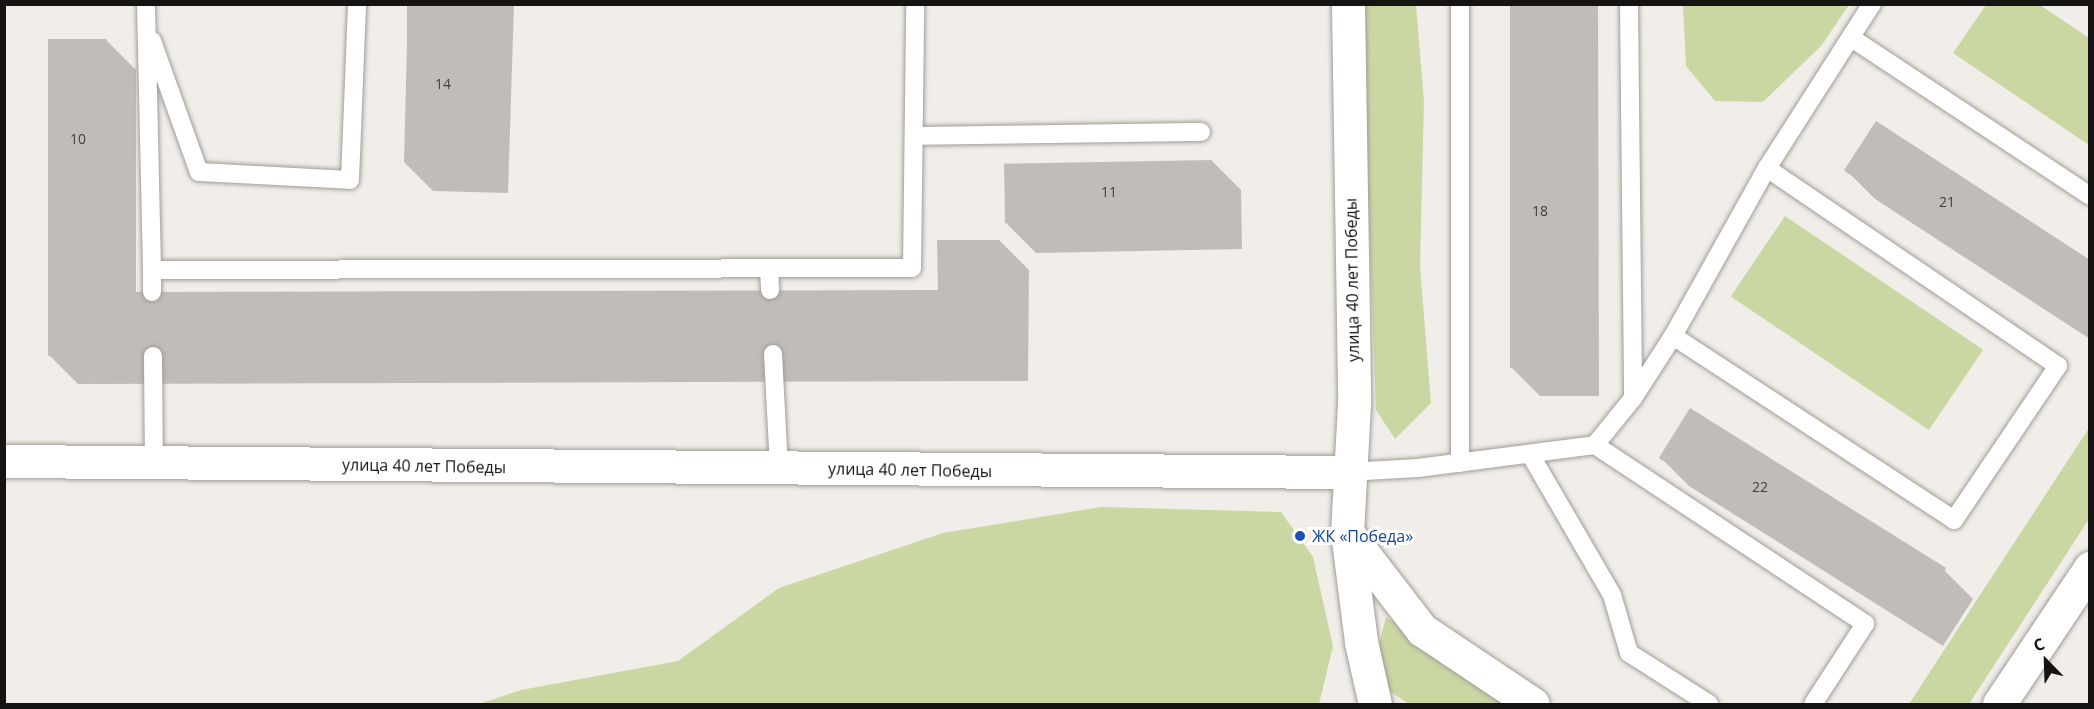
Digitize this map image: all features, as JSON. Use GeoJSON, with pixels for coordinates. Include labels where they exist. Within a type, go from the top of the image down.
{"type":"FeatureCollection","features":[{"type":"Feature","properties":{"kind":"street","name":"улица 40 лет Победы"},"geometry":{"type":"LineString","coordinates":[[4,461],[1347,472],[1354,404],[1348,4]]}},
{"type":"Feature","properties":{"kind":"street"},"geometry":{"type":"LineString","coordinates":[[1347,472],[1347,532],[1361,642],[1375,705]]}},
{"type":"Feature","properties":{"kind":"street"},"geometry":{"type":"LineString","coordinates":[[1347,532],[1422,630],[1533,705]]}},
{"type":"Feature","properties":{"kind":"street"},"geometry":{"type":"LineString","coordinates":[[1999,705],[2090,568]]}},
{"type":"Feature","properties":{"kind":"lane"},"geometry":{"type":"LineString","coordinates":[[146,4],[152,292]]}},
{"type":"Feature","properties":{"kind":"lane"},"geometry":{"type":"LineString","coordinates":[[146,26],[199,172],[350,180],[357,4]]}},
{"type":"Feature","properties":{"kind":"lane"},"geometry":{"type":"LineString","coordinates":[[152,270],[912,268],[915,4]]}},
{"type":"Feature","properties":{"kind":"lane"},"geometry":{"type":"LineString","coordinates":[[1460,4],[1460,463]]}},
{"type":"Feature","properties":{"kind":"lane"},"geometry":{"type":"LineString","coordinates":[[1629,4],[1632,398]]}},
{"type":"Feature","properties":{"kind":"lane"},"geometry":{"type":"LineString","coordinates":[[1595,445],[1632,398],[1673,336],[1767,168],[1853,39],[1872,4]]}},
{"type":"Feature","properties":{"kind":"lane"},"geometry":{"type":"LineString","coordinates":[[1853,39],[2090,196]]}},
{"type":"Feature","properties":{"kind":"lane"},"geometry":{"type":"LineString","coordinates":[[914,136],[1201,132]]}},
{"type":"Feature","properties":{"kind":"lane"},"geometry":{"type":"LineString","coordinates":[[1673,336],[1954,520],[2058,366],[1767,168]]}},
{"type":"Feature","properties":{"kind":"lane"},"geometry":{"type":"LineString","coordinates":[[770,268],[770,290]]}},
{"type":"Feature","properties":{"kind":"lane"},"geometry":{"type":"LineString","coordinates":[[773,354],[779,469]]}},
{"type":"Feature","properties":{"kind":"lane"},"geometry":{"type":"LineString","coordinates":[[153,356],[154,463]]}},
{"type":"Feature","properties":{"kind":"lane"},"geometry":{"type":"LineString","coordinates":[[1347,472],[1460,463],[1595,445],[1865,624],[1813,705]]}},
{"type":"Feature","properties":{"kind":"lane"},"geometry":{"type":"LineString","coordinates":[[1530,454],[1612,595],[1629,653],[1709,705]]}},
{"type":"Feature","properties":{"kind":"green space"},"geometry":{"type":"Polygon","coordinates":[[[1683,4],[1849,5],[1821,46],[1763,102],[1715,101],[1686,66],[1683,4]]]}},
{"type":"Feature","properties":{"kind":"green space"},"geometry":{"type":"Polygon","coordinates":[[[1361,5],[1416,5],[1424,101],[1420,267],[1431,403],[1395,439],[1376,410],[1361,5]]]}},
{"type":"Feature","properties":{"kind":"green space"},"geometry":{"type":"Polygon","coordinates":[[[1986,5],[2040,5],[2089,38],[2089,145],[1953,53],[1986,5]]]}},
{"type":"Feature","properties":{"kind":"green space"},"geometry":{"type":"Polygon","coordinates":[[[1785,216],[1983,350],[1929,430],[1731,296],[1785,216]]]}},
{"type":"Feature","properties":{"kind":"green space"},"geometry":{"type":"Polygon","coordinates":[[[2089,428],[2089,519],[1969,704],[1909,704],[2089,428]]]}},
{"type":"Feature","properties":{"kind":"green space"},"geometry":{"type":"Polygon","coordinates":[[[1102,507],[1281,512],[1313,557],[1333,646],[1319,704],[479,704],[521,690],[678,661],[779,588],[943,533],[1102,507]]]}},
{"type":"Feature","properties":{"kind":"green space"},"geometry":{"type":"Polygon","coordinates":[[[1386,617],[1516,704],[1409,704],[1386,689],[1379,645],[1386,617]]]}},
{"type":"Feature","properties":{"kind":"building"},"geometry":{"type":"Polygon","coordinates":[[[1510,4],[1570,4],[1570,368],[1510,368],[1510,4]]]}},
{"type":"Feature","properties":{"kind":"building"},"geometry":{"type":"Polygon","coordinates":[[[407,5],[485,5],[485,163],[407,163],[407,5]]]}},
{"type":"Feature","properties":{"kind":"building"},"geometry":{"type":"Polygon","coordinates":[[[48,39],[107,39],[107,292],[938,290],[937,240],[1000,240],[1000,353],[48,356],[48,39]]]}},
{"type":"Feature","properties":{"kind":"building"},"geometry":{"type":"Polygon","coordinates":[[[1876,121],[2090,260],[2059,310],[1844,170],[1876,121]]]}},
{"type":"Feature","properties":{"kind":"building"},"geometry":{"type":"Polygon","coordinates":[[[1212,160],[1213,220],[1005,224],[1004,164],[1212,160]]]}},
{"type":"Feature","properties":{"kind":"building"},"geometry":{"type":"Polygon","coordinates":[[[1690,408],[1946,568],[1915,618],[1659,458],[1690,408]]]}},
{"type":"Feature","properties":{"kind":"place","name":"ЖК «Победа»"},"geometry":{"type":"Point","coordinates":[1300,536]}}]}
